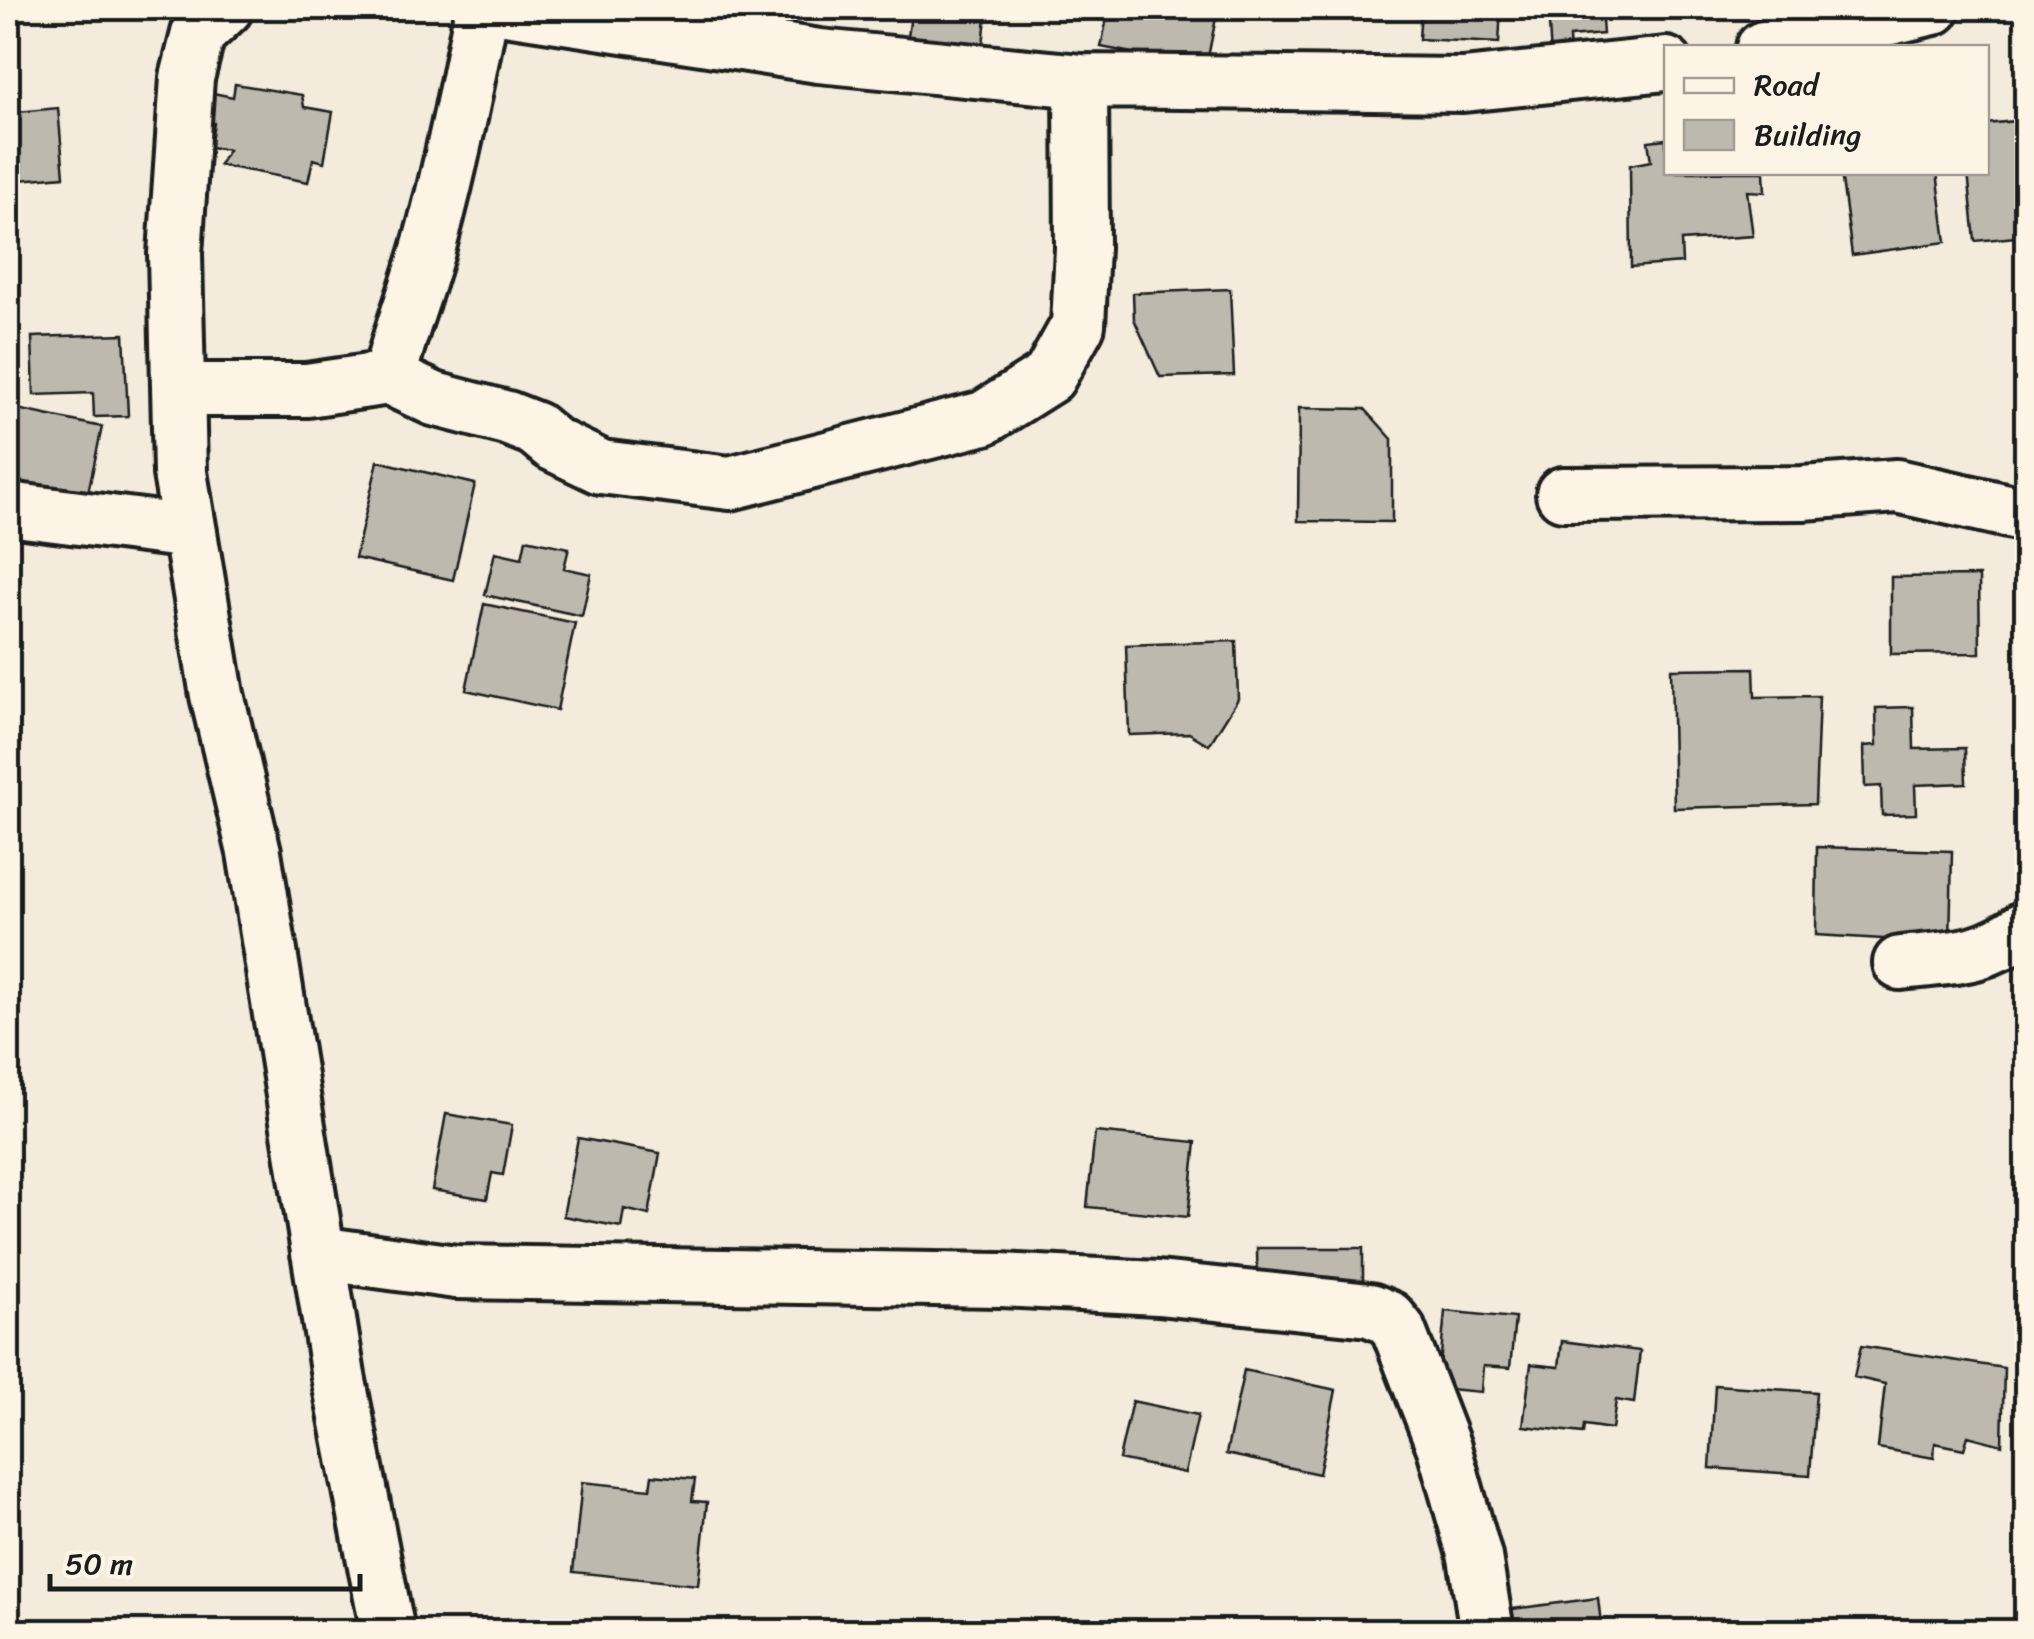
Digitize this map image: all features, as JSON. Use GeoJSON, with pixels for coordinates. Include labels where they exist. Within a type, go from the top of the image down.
{"type":"FeatureCollection","features":[{"type":"Feature","properties":{"kind":"street"},"geometry":{"type":"LineString","coordinates":[[226,8],[198,34],[187,78],[175,254],[180,472],[217,695],[254,852],[338,1376],[388,1632]]}},
{"type":"Feature","properties":{"kind":"street"},"geometry":{"type":"LineString","coordinates":[[389,378],[397,340],[431,242],[482,8]]}},
{"type":"Feature","properties":{"kind":"street"},"geometry":{"type":"LineString","coordinates":[[506,8],[820,56],[1082,81],[1463,85],[1664,64]]}},
{"type":"Feature","properties":{"kind":"street"},"geometry":{"type":"LineString","coordinates":[[1777,45],[1932,8]]}},
{"type":"Feature","properties":{"kind":"street"},"geometry":{"type":"LineString","coordinates":[[178,390],[307,390],[389,378],[434,399],[535,429],[554,444],[602,467],[730,483],[984,418],[1049,377],[1078,325],[1082,81]]}},
{"type":"Feature","properties":{"kind":"street"},"geometry":{"type":"LineString","coordinates":[[1563,494],[1804,493],[1897,486],[2026,515]]}},
{"type":"Feature","properties":{"kind":"street"},"geometry":{"type":"LineString","coordinates":[[8,509],[190,532]]}},
{"type":"Feature","properties":{"kind":"street"},"geometry":{"type":"LineString","coordinates":[[1900,962],[1980,954],[2002,945],[2026,927]]}},
{"type":"Feature","properties":{"kind":"street"},"geometry":{"type":"LineString","coordinates":[[318,1252],[456,1272],[1001,1280],[1158,1288],[1370,1310],[1389,1318],[1398,1329],[1444,1448],[1474,1557],[1487,1632]]}},
{"type":"Feature","properties":{"kind":"building"},"geometry":{"type":"Polygon","coordinates":[[[733,8],[786,8],[778,40],[728,28],[733,8]]]}},
{"type":"Feature","properties":{"kind":"building"},"geometry":{"type":"Polygon","coordinates":[[[912,8],[987,8],[983,45],[908,36],[912,8]]]}},
{"type":"Feature","properties":{"kind":"building"},"geometry":{"type":"Polygon","coordinates":[[[1109,8],[1218,8],[1206,67],[1101,47],[1109,8]]]}},
{"type":"Feature","properties":{"kind":"building"},"geometry":{"type":"Polygon","coordinates":[[[1421,8],[1501,8],[1499,43],[1419,39],[1421,8]]]}},
{"type":"Feature","properties":{"kind":"building"},"geometry":{"type":"Polygon","coordinates":[[[1548,8],[1601,8],[1603,34],[1569,37],[1570,56],[1551,57],[1548,8]]]}},
{"type":"Feature","properties":{"kind":"building"},"geometry":{"type":"Polygon","coordinates":[[[235,84],[302,95],[304,107],[333,112],[324,162],[313,159],[308,182],[219,165],[228,150],[210,147],[214,123],[203,122],[208,92],[233,97],[235,84]]]}},
{"type":"Feature","properties":{"kind":"building"},"geometry":{"type":"Polygon","coordinates":[[[58,108],[64,176],[8,181],[8,113],[58,108]]]}},
{"type":"Feature","properties":{"kind":"building"},"geometry":{"type":"Polygon","coordinates":[[[2026,120],[2026,236],[1975,241],[1968,175],[1989,175],[1989,124],[2026,120]]]}},
{"type":"Feature","properties":{"kind":"building"},"geometry":{"type":"Polygon","coordinates":[[[1664,139],[1664,175],[1764,175],[1765,192],[1747,191],[1753,236],[1681,241],[1682,263],[1631,267],[1630,165],[1651,161],[1648,141],[1664,139]]]}},
{"type":"Feature","properties":{"kind":"building"},"geometry":{"type":"Polygon","coordinates":[[[1841,175],[1937,175],[1946,242],[1852,255],[1841,175]]]}},
{"type":"Feature","properties":{"kind":"building"},"geometry":{"type":"Polygon","coordinates":[[[1230,289],[1234,375],[1160,377],[1134,319],[1133,293],[1230,289]]]}},
{"type":"Feature","properties":{"kind":"building"},"geometry":{"type":"Polygon","coordinates":[[[124,334],[128,416],[94,417],[93,393],[34,395],[32,337],[124,334]]]}},
{"type":"Feature","properties":{"kind":"building"},"geometry":{"type":"Polygon","coordinates":[[[8,407],[102,427],[86,502],[8,485],[8,407]]]}},
{"type":"Feature","properties":{"kind":"building"},"geometry":{"type":"Polygon","coordinates":[[[1299,408],[1365,409],[1392,439],[1392,522],[1298,521],[1299,408]]]}},
{"type":"Feature","properties":{"kind":"building"},"geometry":{"type":"Polygon","coordinates":[[[378,461],[475,484],[453,580],[355,558],[378,461]]]}},
{"type":"Feature","properties":{"kind":"building"},"geometry":{"type":"Polygon","coordinates":[[[526,539],[569,548],[564,568],[591,574],[582,616],[485,595],[495,552],[522,558],[526,539]]]}},
{"type":"Feature","properties":{"kind":"building"},"geometry":{"type":"Polygon","coordinates":[[[1979,576],[1980,653],[1891,654],[1891,577],[1979,576]]]}},
{"type":"Feature","properties":{"kind":"building"},"geometry":{"type":"Polygon","coordinates":[[[484,604],[575,623],[557,710],[466,690],[484,604]]]}},
{"type":"Feature","properties":{"kind":"building"},"geometry":{"type":"Polygon","coordinates":[[[1236,641],[1238,699],[1209,745],[1189,733],[1129,735],[1126,645],[1236,641]]]}},
{"type":"Feature","properties":{"kind":"building"},"geometry":{"type":"Polygon","coordinates":[[[1754,668],[1755,697],[1819,696],[1815,804],[1674,808],[1671,669],[1754,668]]]}},
{"type":"Feature","properties":{"kind":"building"},"geometry":{"type":"Polygon","coordinates":[[[1913,707],[1914,749],[1965,748],[1966,783],[1915,785],[1916,814],[1882,815],[1881,786],[1865,787],[1864,746],[1877,745],[1876,708],[1913,707]]]}},
{"type":"Feature","properties":{"kind":"building"},"geometry":{"type":"Polygon","coordinates":[[[1817,847],[1952,851],[1950,943],[1816,935],[1817,847]]]}},
{"type":"Feature","properties":{"kind":"building"},"geometry":{"type":"Polygon","coordinates":[[[446,1114],[512,1125],[503,1175],[492,1173],[487,1199],[432,1190],[446,1114]]]}},
{"type":"Feature","properties":{"kind":"building"},"geometry":{"type":"Polygon","coordinates":[[[1095,1132],[1196,1142],[1188,1217],[1087,1207],[1095,1132]]]}},
{"type":"Feature","properties":{"kind":"building"},"geometry":{"type":"Polygon","coordinates":[[[578,1138],[660,1153],[649,1215],[624,1209],[621,1227],[563,1216],[578,1138]]]}},
{"type":"Feature","properties":{"kind":"building"},"geometry":{"type":"Polygon","coordinates":[[[1257,1248],[1363,1248],[1363,1314],[1258,1315],[1257,1248]]]}},
{"type":"Feature","properties":{"kind":"building"},"geometry":{"type":"Polygon","coordinates":[[[1445,1311],[1515,1318],[1510,1368],[1483,1366],[1481,1392],[1438,1388],[1445,1311]]]}},
{"type":"Feature","properties":{"kind":"building"},"geometry":{"type":"Polygon","coordinates":[[[1562,1341],[1640,1351],[1634,1403],[1616,1400],[1612,1429],[1584,1425],[1583,1433],[1523,1426],[1531,1364],[1559,1367],[1562,1341]]]}},
{"type":"Feature","properties":{"kind":"building"},"geometry":{"type":"Polygon","coordinates":[[[1861,1346],[2004,1368],[2002,1445],[1968,1436],[1964,1449],[1935,1443],[1934,1458],[1878,1448],[1885,1384],[1854,1377],[1861,1346]]]}},
{"type":"Feature","properties":{"kind":"building"},"geometry":{"type":"Polygon","coordinates":[[[1244,1370],[1336,1390],[1319,1474],[1226,1454],[1244,1370]]]}},
{"type":"Feature","properties":{"kind":"building"},"geometry":{"type":"Polygon","coordinates":[[[1715,1385],[1816,1392],[1810,1475],[1710,1468],[1715,1385]]]}},
{"type":"Feature","properties":{"kind":"building"},"geometry":{"type":"Polygon","coordinates":[[[1132,1401],[1198,1415],[1185,1473],[1119,1459],[1132,1401]]]}},
{"type":"Feature","properties":{"kind":"building"},"geometry":{"type":"Polygon","coordinates":[[[652,1475],[695,1479],[692,1501],[707,1502],[698,1585],[573,1572],[582,1482],[650,1489],[652,1475]]]}},
{"type":"Feature","properties":{"kind":"building"},"geometry":{"type":"Polygon","coordinates":[[[1598,1598],[1602,1632],[1500,1632],[1497,1611],[1598,1598]]]}}]}
